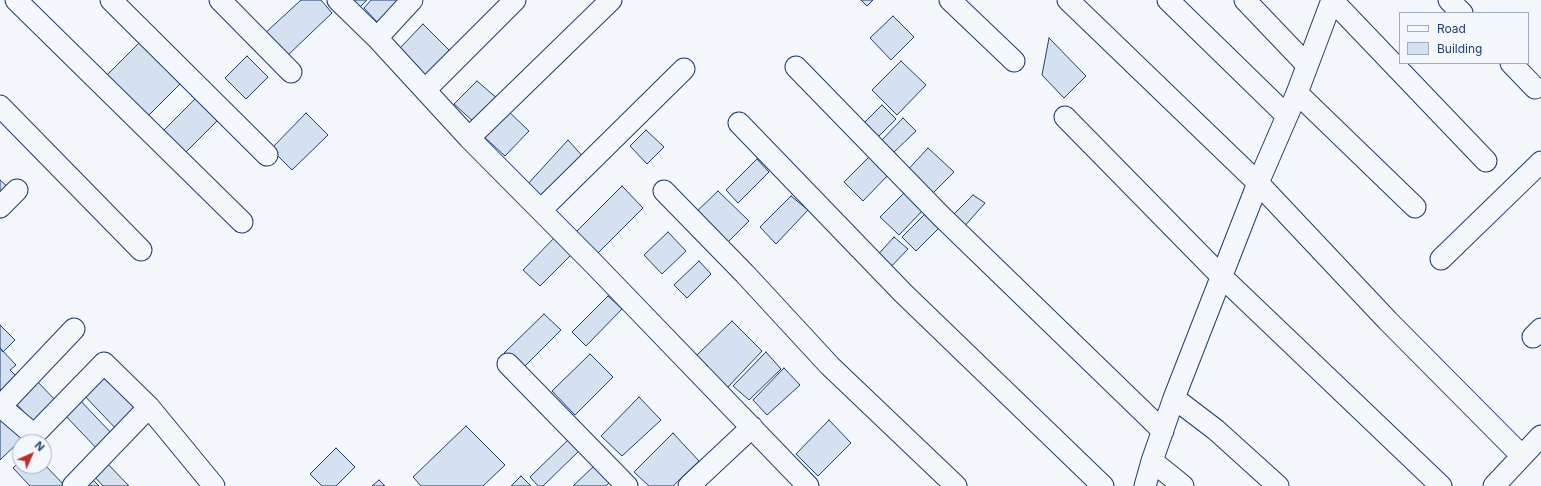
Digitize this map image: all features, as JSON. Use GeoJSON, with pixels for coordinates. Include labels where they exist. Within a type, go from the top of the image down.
{"type":"FeatureCollection","features":[{"type":"Feature","properties":{"kind":"street"},"geometry":{"type":"LineString","coordinates":[[16,0],[242,222]]}},
{"type":"Feature","properties":{"kind":"street"},"geometry":{"type":"LineString","coordinates":[[111,0],[267,155]]}},
{"type":"Feature","properties":{"kind":"street"},"geometry":{"type":"LineString","coordinates":[[220,0],[291,72]]}},
{"type":"Feature","properties":{"kind":"street"},"geometry":{"type":"LineString","coordinates":[[338,0],[377,38],[469,138],[541,210],[808,486]]}},
{"type":"Feature","properties":{"kind":"street"},"geometry":{"type":"LineString","coordinates":[[377,38],[412,0]]}},
{"type":"Feature","properties":{"kind":"street"},"geometry":{"type":"LineString","coordinates":[[425,90],[515,0]]}},
{"type":"Feature","properties":{"kind":"street"},"geometry":{"type":"LineString","coordinates":[[469,138],[611,0]]}},
{"type":"Feature","properties":{"kind":"street"},"geometry":{"type":"LineString","coordinates":[[950,0],[1014,61]]}},
{"type":"Feature","properties":{"kind":"street"},"geometry":{"type":"LineString","coordinates":[[1068,0],[1258,183],[1388,321],[1522,456]]}},
{"type":"Feature","properties":{"kind":"street"},"geometry":{"type":"LineString","coordinates":[[1168,0],[1286,115]]}},
{"type":"Feature","properties":{"kind":"street"},"geometry":{"type":"LineString","coordinates":[[1245,0],[1307,65]]}},
{"type":"Feature","properties":{"kind":"street"},"geometry":{"type":"LineString","coordinates":[[1145,486],[1174,398],[1258,183],[1286,115],[1297,93],[1332,0],[1486,161]]}},
{"type":"Feature","properties":{"kind":"street"},"geometry":{"type":"LineString","coordinates":[[1449,0],[1461,12]]}},
{"type":"Feature","properties":{"kind":"street"},"geometry":{"type":"LineString","coordinates":[[1511,64],[1535,88]]}},
{"type":"Feature","properties":{"kind":"street"},"geometry":{"type":"LineString","coordinates":[[796,68],[942,216],[1162,431]]}},
{"type":"Feature","properties":{"kind":"street"},"geometry":{"type":"LineString","coordinates":[[541,210],[684,69]]}},
{"type":"Feature","properties":{"kind":"street"},"geometry":{"type":"LineString","coordinates":[[1297,93],[1414,207]]}},
{"type":"Feature","properties":{"kind":"street"},"geometry":{"type":"LineString","coordinates":[[0,106],[141,250]]}},
{"type":"Feature","properties":{"kind":"street"},"geometry":{"type":"LineString","coordinates":[[1065,116],[1221,276],[1442,486]]}},
{"type":"Feature","properties":{"kind":"street"},"geometry":{"type":"LineString","coordinates":[[739,124],[903,293],[1103,486]]}},
{"type":"Feature","properties":{"kind":"street"},"geometry":{"type":"LineString","coordinates":[[1441,259],[1541,162]]}},
{"type":"Feature","properties":{"kind":"street"},"geometry":{"type":"LineString","coordinates":[[0,207],[17,190]]}},
{"type":"Feature","properties":{"kind":"street"},"geometry":{"type":"LineString","coordinates":[[664,191],[745,274],[830,366],[956,486]]}},
{"type":"Feature","properties":{"kind":"street"},"geometry":{"type":"LineString","coordinates":[[74,329],[0,407],[34,435],[104,363],[149,407],[211,485]]}},
{"type":"Feature","properties":{"kind":"street"},"geometry":{"type":"LineString","coordinates":[[508,364],[627,486]]}},
{"type":"Feature","properties":{"kind":"street"},"geometry":{"type":"LineString","coordinates":[[1174,398],[1216,430],[1278,486]]}},
{"type":"Feature","properties":{"kind":"street"},"geometry":{"type":"LineString","coordinates":[[73,486],[149,407]]}},
{"type":"Feature","properties":{"kind":"street"},"geometry":{"type":"LineString","coordinates":[[689,486],[752,427]]}},
{"type":"Feature","properties":{"kind":"street"},"geometry":{"type":"LineString","coordinates":[[1494,486],[1541,436]]}},
{"type":"Feature","properties":{"kind":"street"},"geometry":{"type":"LineString","coordinates":[[1152,461],[1183,486]]}},
{"type":"Feature","properties":{"kind":"building"},"geometry":{"type":"Polygon","coordinates":[[[301,0],[321,0],[332,13],[287,56],[263,35],[301,0]]]}},
{"type":"Feature","properties":{"kind":"building"},"geometry":{"type":"Polygon","coordinates":[[[351,0],[367,0],[359,8],[351,0]]]}},
{"type":"Feature","properties":{"kind":"building"},"geometry":{"type":"Polygon","coordinates":[[[371,0],[398,0],[378,23],[364,8],[371,0]]]}},
{"type":"Feature","properties":{"kind":"building"},"geometry":{"type":"Polygon","coordinates":[[[861,0],[873,0],[867,6],[861,0]]]}},
{"type":"Feature","properties":{"kind":"building"},"geometry":{"type":"Polygon","coordinates":[[[893,16],[914,37],[891,60],[870,38],[893,16]]]}},
{"type":"Feature","properties":{"kind":"building"},"geometry":{"type":"Polygon","coordinates":[[[423,24],[452,53],[427,77],[400,48],[423,24]]]}},
{"type":"Feature","properties":{"kind":"building"},"geometry":{"type":"Polygon","coordinates":[[[1049,38],[1086,76],[1064,98],[1042,75],[1049,38]]]}},
{"type":"Feature","properties":{"kind":"building"},"geometry":{"type":"Polygon","coordinates":[[[143,39],[184,80],[142,122],[101,81],[143,39]]]}},
{"type":"Feature","properties":{"kind":"building"},"geometry":{"type":"Polygon","coordinates":[[[247,56],[268,77],[246,99],[225,78],[247,56]]]}},
{"type":"Feature","properties":{"kind":"building"},"geometry":{"type":"Polygon","coordinates":[[[901,61],[926,85],[897,115],[872,90],[901,61]]]}},
{"type":"Feature","properties":{"kind":"building"},"geometry":{"type":"Polygon","coordinates":[[[477,81],[499,100],[476,124],[454,104],[477,81]]]}},
{"type":"Feature","properties":{"kind":"building"},"geometry":{"type":"Polygon","coordinates":[[[200,94],[222,116],[185,153],[163,131],[200,94]]]}},
{"type":"Feature","properties":{"kind":"building"},"geometry":{"type":"Polygon","coordinates":[[[882,105],[896,119],[875,140],[861,126],[882,105]]]}},
{"type":"Feature","properties":{"kind":"building"},"geometry":{"type":"Polygon","coordinates":[[[506,109],[529,131],[505,156],[481,134],[506,109]]]}},
{"type":"Feature","properties":{"kind":"building"},"geometry":{"type":"Polygon","coordinates":[[[306,113],[328,135],[292,170],[271,149],[306,113]]]}},
{"type":"Feature","properties":{"kind":"building"},"geometry":{"type":"Polygon","coordinates":[[[903,118],[916,131],[893,153],[881,141],[903,118]]]}},
{"type":"Feature","properties":{"kind":"building"},"geometry":{"type":"Polygon","coordinates":[[[646,130],[664,147],[647,164],[630,146],[646,130]]]}},
{"type":"Feature","properties":{"kind":"building"},"geometry":{"type":"Polygon","coordinates":[[[568,140],[586,160],[544,204],[527,185],[568,140]]]}},
{"type":"Feature","properties":{"kind":"building"},"geometry":{"type":"Polygon","coordinates":[[[928,148],[954,172],[929,197],[904,174],[928,148]]]}},
{"type":"Feature","properties":{"kind":"building"},"geometry":{"type":"Polygon","coordinates":[[[873,153],[891,172],[863,201],[844,182],[873,153]]]}},
{"type":"Feature","properties":{"kind":"building"},"geometry":{"type":"Polygon","coordinates":[[[757,159],[769,172],[738,203],[726,190],[757,159]]]}},
{"type":"Feature","properties":{"kind":"building"},"geometry":{"type":"Polygon","coordinates":[[[0,180],[9,188],[0,197],[0,180]]]}},
{"type":"Feature","properties":{"kind":"building"},"geometry":{"type":"Polygon","coordinates":[[[622,186],[643,208],[595,256],[574,234],[622,186]]]}},
{"type":"Feature","properties":{"kind":"building"},"geometry":{"type":"Polygon","coordinates":[[[907,190],[925,208],[899,235],[880,217],[907,190]]]}},
{"type":"Feature","properties":{"kind":"building"},"geometry":{"type":"Polygon","coordinates":[[[718,191],[749,221],[724,246],[693,215],[718,191]]]}},
{"type":"Feature","properties":{"kind":"building"},"geometry":{"type":"Polygon","coordinates":[[[973,195],[985,203],[962,229],[951,217],[973,195]]]}},
{"type":"Feature","properties":{"kind":"building"},"geometry":{"type":"Polygon","coordinates":[[[791,196],[808,210],[776,244],[760,227],[791,196]]]}},
{"type":"Feature","properties":{"kind":"building"},"geometry":{"type":"Polygon","coordinates":[[[929,210],[943,224],[916,251],[902,237],[929,210]]]}},
{"type":"Feature","properties":{"kind":"building"},"geometry":{"type":"Polygon","coordinates":[[[668,232],[686,251],[662,274],[644,255],[668,232]]]}},
{"type":"Feature","properties":{"kind":"building"},"geometry":{"type":"Polygon","coordinates":[[[556,236],[573,253],[540,286],[523,270],[556,236]]]}},
{"type":"Feature","properties":{"kind":"building"},"geometry":{"type":"Polygon","coordinates":[[[894,237],[908,249],[886,272],[873,260],[894,237]]]}},
{"type":"Feature","properties":{"kind":"building"},"geometry":{"type":"Polygon","coordinates":[[[699,261],[711,274],[687,298],[674,285],[699,261]]]}},
{"type":"Feature","properties":{"kind":"building"},"geometry":{"type":"Polygon","coordinates":[[[608,296],[622,309],[586,346],[572,332],[608,296]]]}},
{"type":"Feature","properties":{"kind":"building"},"geometry":{"type":"Polygon","coordinates":[[[544,314],[561,330],[521,370],[504,353],[544,314]]]}},
{"type":"Feature","properties":{"kind":"building"},"geometry":{"type":"Polygon","coordinates":[[[732,321],[762,351],[727,388],[697,355],[732,321]]]}},
{"type":"Feature","properties":{"kind":"building"},"geometry":{"type":"Polygon","coordinates":[[[0,325],[15,340],[3,352],[0,348],[0,325]]]}},
{"type":"Feature","properties":{"kind":"building"},"geometry":{"type":"Polygon","coordinates":[[[0,348],[16,365],[10,370],[22,382],[8,396],[0,389],[0,348]]]}},
{"type":"Feature","properties":{"kind":"building"},"geometry":{"type":"Polygon","coordinates":[[[766,352],[781,369],[749,400],[733,386],[766,352]]]}},
{"type":"Feature","properties":{"kind":"building"},"geometry":{"type":"Polygon","coordinates":[[[590,354],[613,377],[575,415],[552,391],[590,354]]]}},
{"type":"Feature","properties":{"kind":"building"},"geometry":{"type":"Polygon","coordinates":[[[784,368],[800,385],[767,415],[753,400],[784,368]]]}},
{"type":"Feature","properties":{"kind":"building"},"geometry":{"type":"Polygon","coordinates":[[[101,373],[138,411],[118,431],[81,392],[101,373]]]}},
{"type":"Feature","properties":{"kind":"building"},"geometry":{"type":"Polygon","coordinates":[[[33,377],[59,404],[37,426],[11,398],[33,377]]]}},
{"type":"Feature","properties":{"kind":"building"},"geometry":{"type":"Polygon","coordinates":[[[77,397],[114,436],[99,451],[62,412],[77,397]]]}},
{"type":"Feature","properties":{"kind":"building"},"geometry":{"type":"Polygon","coordinates":[[[639,397],[661,420],[622,456],[601,436],[639,397]]]}},
{"type":"Feature","properties":{"kind":"building"},"geometry":{"type":"Polygon","coordinates":[[[0,415],[23,434],[12,434],[12,448],[0,460],[0,415]]]}},
{"type":"Feature","properties":{"kind":"building"},"geometry":{"type":"Polygon","coordinates":[[[829,420],[851,443],[818,476],[796,454],[829,420]]]}},
{"type":"Feature","properties":{"kind":"building"},"geometry":{"type":"Polygon","coordinates":[[[466,426],[505,465],[483,486],[421,486],[413,477],[466,426]]]}},
{"type":"Feature","properties":{"kind":"building"},"geometry":{"type":"Polygon","coordinates":[[[673,433],[699,461],[673,486],[649,486],[634,472],[673,433]]]}},
{"type":"Feature","properties":{"kind":"building"},"geometry":{"type":"Polygon","coordinates":[[[569,439],[580,450],[543,486],[538,486],[530,477],[569,439]]]}},
{"type":"Feature","properties":{"kind":"building"},"geometry":{"type":"Polygon","coordinates":[[[336,448],[355,467],[336,486],[322,486],[310,474],[336,448]]]}},
{"type":"Feature","properties":{"kind":"building"},"geometry":{"type":"Polygon","coordinates":[[[104,460],[129,486],[103,486],[91,473],[104,460]]]}},
{"type":"Feature","properties":{"kind":"building"},"geometry":{"type":"Polygon","coordinates":[[[594,466],[610,482],[606,486],[573,486],[594,466]]]}},
{"type":"Feature","properties":{"kind":"building"},"geometry":{"type":"Polygon","coordinates":[[[52,472],[65,486],[30,486],[19,474],[52,474],[52,472]]]}},
{"type":"Feature","properties":{"kind":"building"},"geometry":{"type":"Polygon","coordinates":[[[89,476],[99,486],[79,486],[89,476]]]}},
{"type":"Feature","properties":{"kind":"building"},"geometry":{"type":"Polygon","coordinates":[[[521,476],[531,486],[511,486],[521,476]]]}},
{"type":"Feature","properties":{"kind":"building"},"geometry":{"type":"Polygon","coordinates":[[[379,480],[385,486],[372,486],[379,480]]]}}]}
